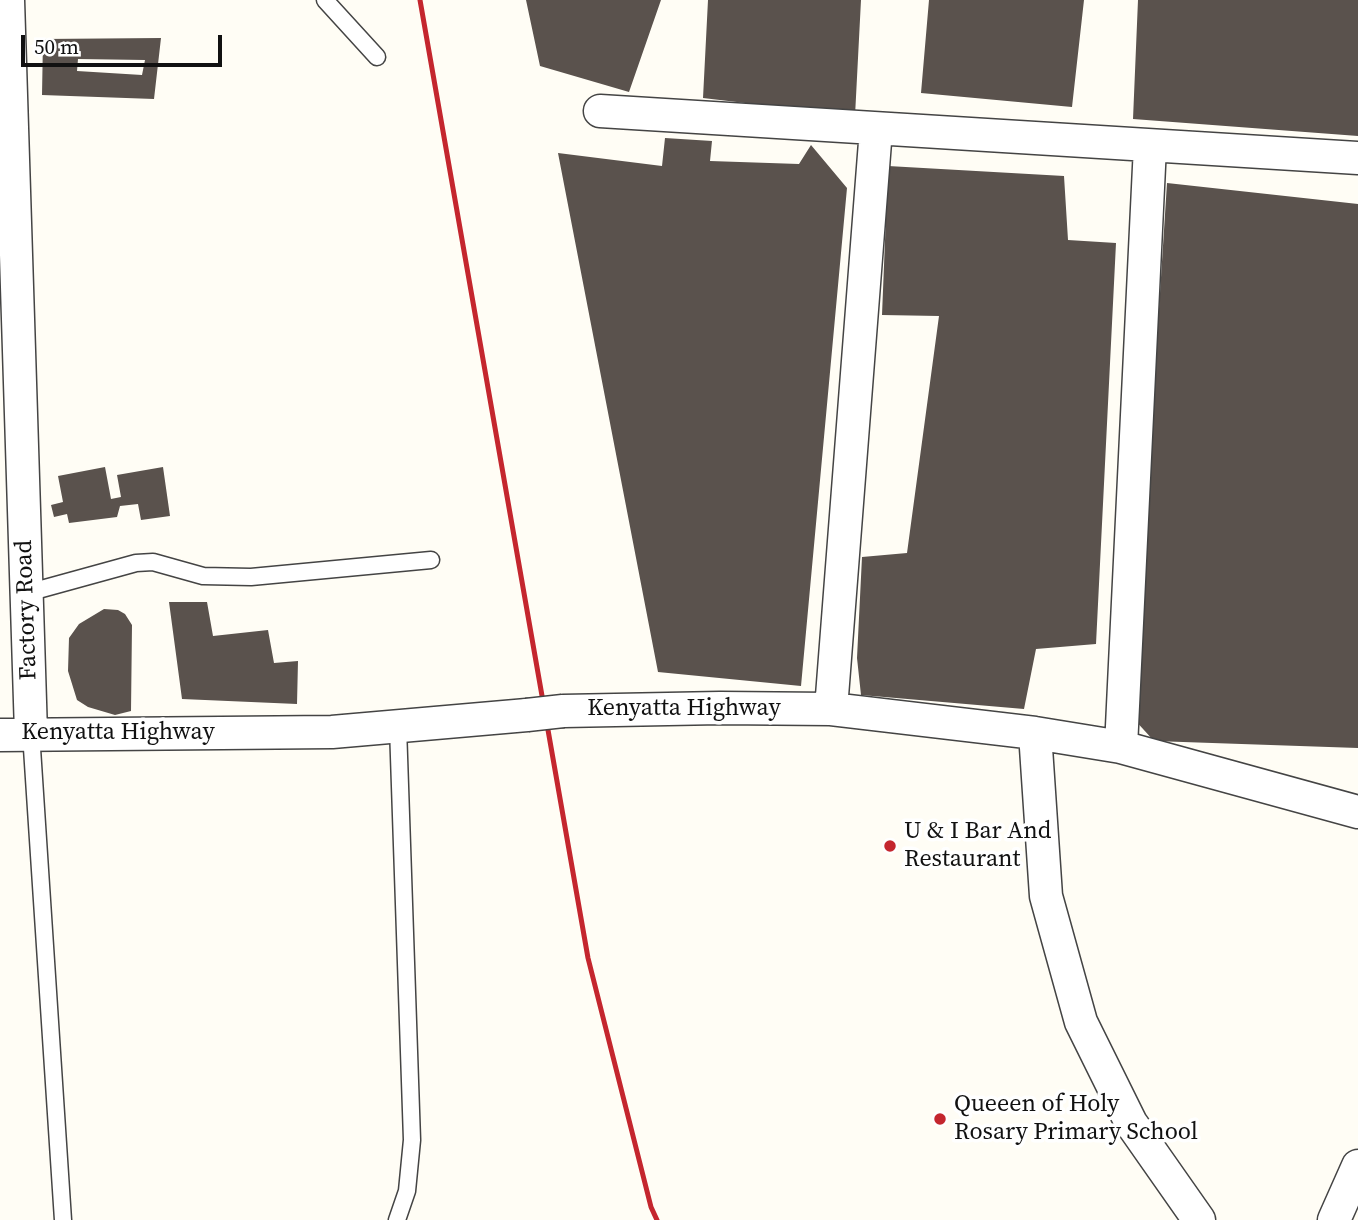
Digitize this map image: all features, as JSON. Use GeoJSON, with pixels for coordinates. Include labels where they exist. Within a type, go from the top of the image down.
{"type":"FeatureCollection","features":[{"type":"Feature","properties":{"kind":"street","name":"Factory Road"},"geometry":{"type":"LineString","coordinates":[[8,0],[31,733]]}},
{"type":"Feature","properties":{"kind":"street"},"geometry":{"type":"LineString","coordinates":[[600,111],[1358,158]]}},
{"type":"Feature","properties":{"kind":"street"},"geometry":{"type":"LineString","coordinates":[[831,709],[876,129]]}},
{"type":"Feature","properties":{"kind":"street"},"geometry":{"type":"LineString","coordinates":[[1121,747],[1150,146]]}},
{"type":"Feature","properties":{"kind":"street","name":"Kenyatta Highway"},"geometry":{"type":"LineString","coordinates":[[0,735],[332,732],[563,711],[831,709],[1035,733],[1121,747],[1358,812]]}},
{"type":"Feature","properties":{"kind":"street"},"geometry":{"type":"LineString","coordinates":[[1035,733],[1046,896],[1081,1022],[1130,1123],[1199,1220]]}},
{"type":"Feature","properties":{"kind":"street"},"geometry":{"type":"LineString","coordinates":[[1334,1220],[1358,1166]]}},
{"type":"Feature","properties":{"kind":"lane"},"geometry":{"type":"LineString","coordinates":[[325,0],[377,57]]}},
{"type":"Feature","properties":{"kind":"lane"},"geometry":{"type":"LineString","coordinates":[[27,593],[153,562],[203,576],[251,577],[431,560]]}},
{"type":"Feature","properties":{"kind":"lane"},"geometry":{"type":"LineString","coordinates":[[397,1220],[407,1191],[412,1140],[398,727]]}},
{"type":"Feature","properties":{"kind":"lane","name":"Factory Road"},"geometry":{"type":"LineString","coordinates":[[31,733],[63,1220]]}},
{"type":"Feature","properties":{"kind":"building"},"geometry":{"type":"Polygon","coordinates":[[[526,0],[661,0],[629,92],[540,66],[526,0]]]}},
{"type":"Feature","properties":{"kind":"building"},"geometry":{"type":"Polygon","coordinates":[[[708,0],[861,0],[855,116],[703,98],[708,0]]]}},
{"type":"Feature","properties":{"kind":"building"},"geometry":{"type":"Polygon","coordinates":[[[929,0],[1084,0],[1072,107],[921,93],[929,0]]]}},
{"type":"Feature","properties":{"kind":"building"},"geometry":{"type":"Polygon","coordinates":[[[1138,0],[1358,0],[1358,136],[1133,119],[1138,0]]]}},
{"type":"Feature","properties":{"kind":"building"},"geometry":{"type":"Polygon","coordinates":[[[161,38],[154,99],[42,95],[43,39],[161,38]],[[78,59],[77,71],[142,75],[145,60],[78,59]]]}},
{"type":"Feature","properties":{"kind":"building"},"geometry":{"type":"Polygon","coordinates":[[[665,138],[712,141],[710,161],[799,164],[811,145],[847,188],[801,686],[658,672],[558,153],[662,166],[665,138]]]}},
{"type":"Feature","properties":{"kind":"building"},"geometry":{"type":"Polygon","coordinates":[[[888,166],[1064,176],[1068,240],[1116,243],[1096,644],[1036,649],[1024,709],[861,695],[857,658],[862,557],[907,553],[939,316],[882,315],[888,166]]]}},
{"type":"Feature","properties":{"kind":"building"},"geometry":{"type":"Polygon","coordinates":[[[1167,183],[1358,204],[1358,748],[1154,741],[1133,718],[1167,183]]]}},
{"type":"Feature","properties":{"kind":"building"},"geometry":{"type":"Polygon","coordinates":[[[105,467],[111,499],[121,497],[117,475],[163,467],[170,516],[141,520],[138,504],[120,506],[117,517],[69,523],[67,514],[54,517],[51,505],[63,502],[58,476],[105,467]]]}},
{"type":"Feature","properties":{"kind":"building"},"geometry":{"type":"Polygon","coordinates":[[[169,602],[207,602],[213,636],[268,630],[274,663],[298,661],[297,704],[182,699],[169,602]]]}},
{"type":"Feature","properties":{"kind":"building"},"geometry":{"type":"Polygon","coordinates":[[[104,609],[118,610],[125,614],[132,625],[131,711],[115,715],[88,707],[77,700],[68,671],[69,638],[79,624],[104,609]]]}},
{"type":"Feature","properties":{"kind":"railway"},"geometry":{"type":"LineString","coordinates":[[420,0],[588,958],[651,1207],[657,1220]]}},
{"type":"Feature","properties":{"kind":"place","name":"U & I Bar And Restaurant"},"geometry":{"type":"Point","coordinates":[890,846]}},
{"type":"Feature","properties":{"kind":"place","name":"Queeen of Holy Rosary Primary School"},"geometry":{"type":"Point","coordinates":[940,1119]}}]}
